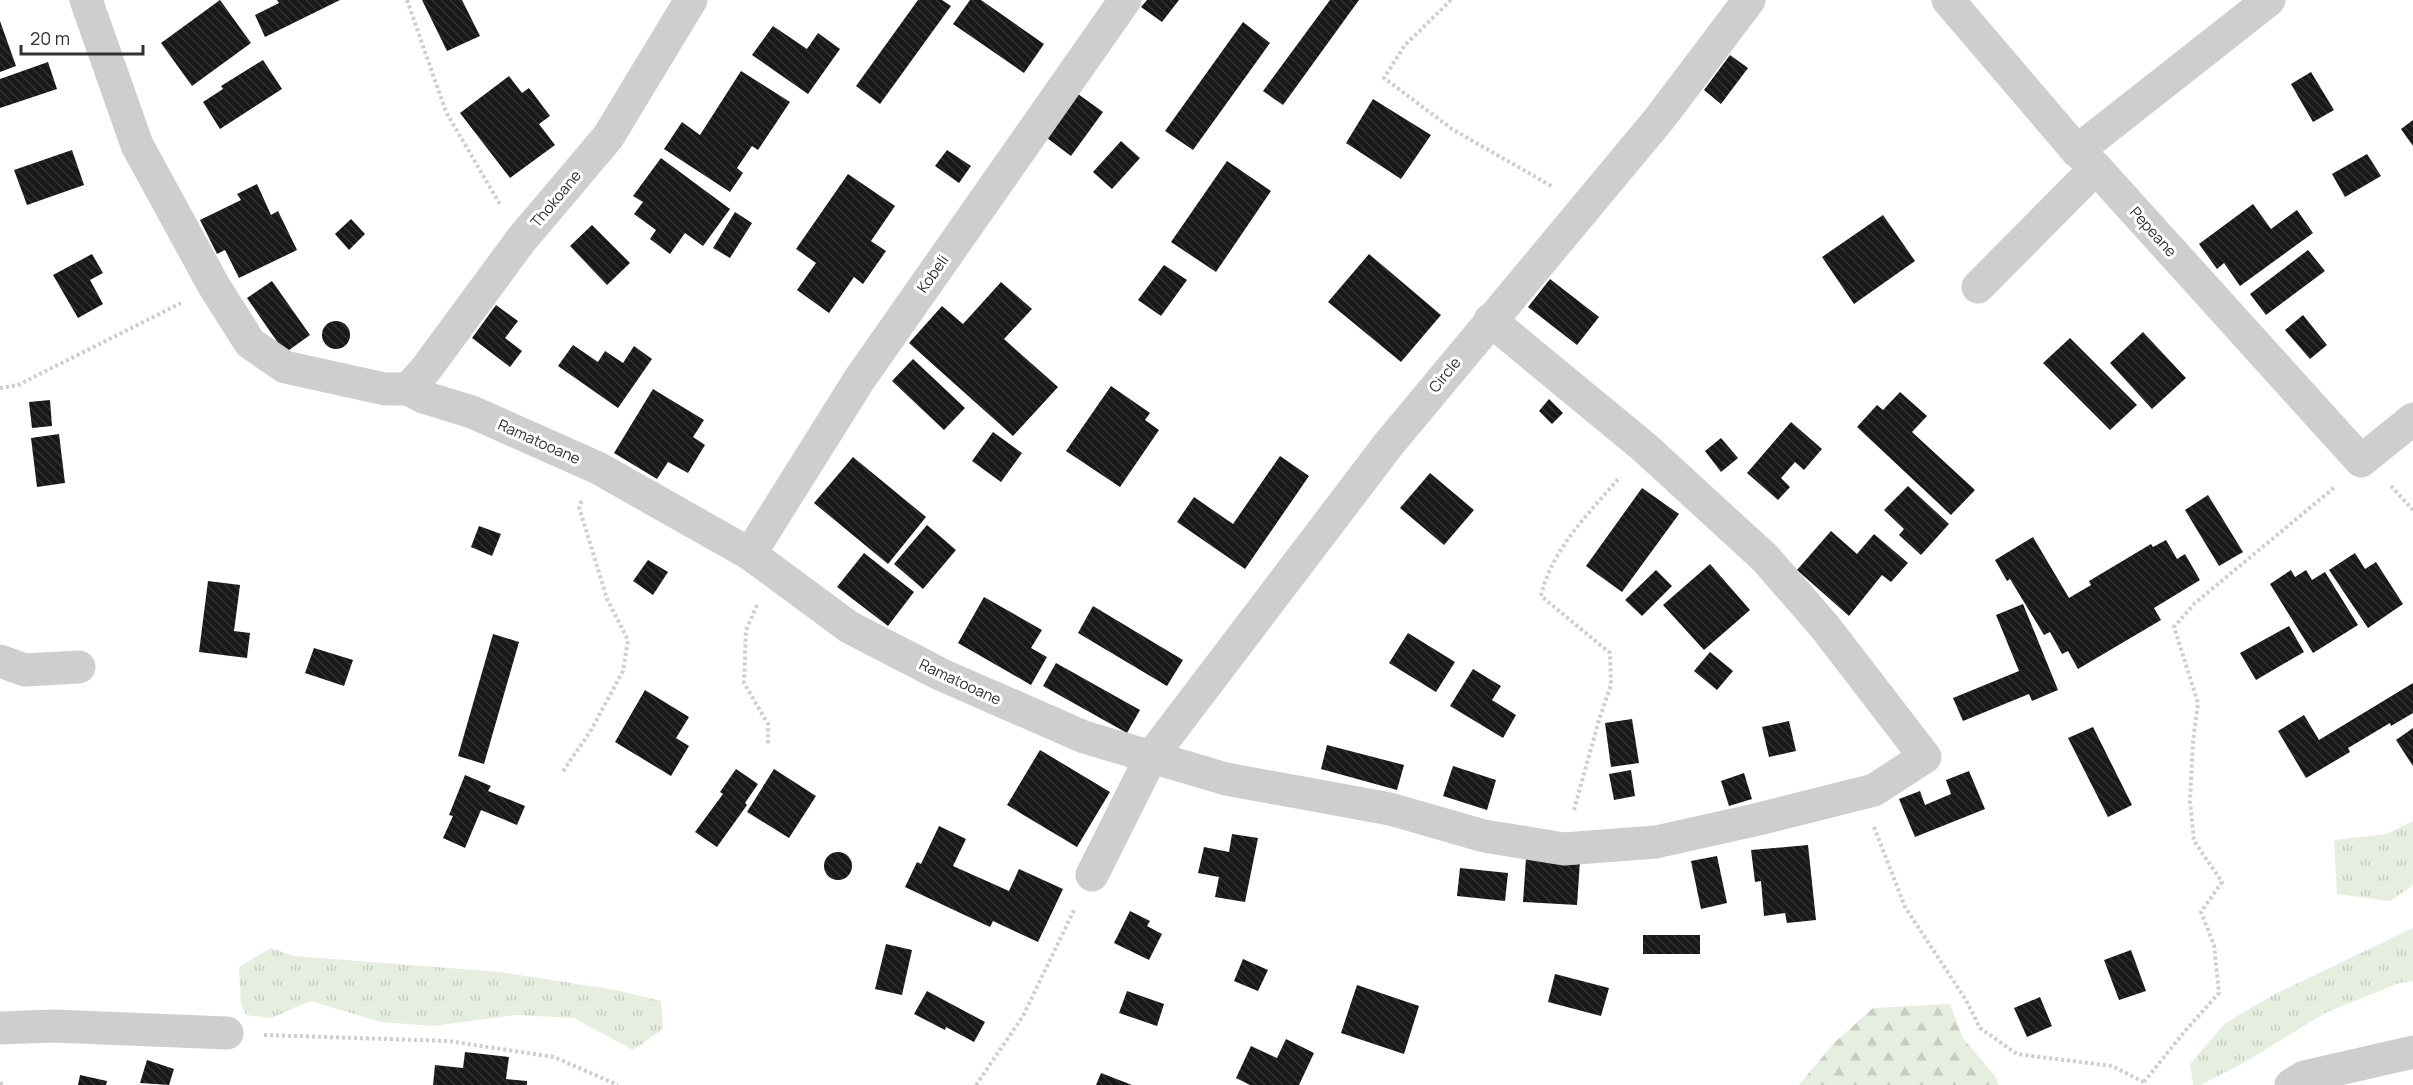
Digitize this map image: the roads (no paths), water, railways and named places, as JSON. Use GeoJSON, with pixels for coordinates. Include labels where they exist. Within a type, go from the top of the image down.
{"type":"FeatureCollection","features":[{"type":"Feature","properties":{"kind":"street","name":"Ramatooane"},"geometry":{"type":"LineString","coordinates":[[86,0],[137,146],[214,286],[250,343],[285,368],[385,389],[408,389],[423,397],[472,412],[598,468],[761,562],[849,627],[942,675],[1084,737],[1226,779],[1390,809],[1484,836],[1564,849],[1656,842],[1874,790],[1925,757],[1825,627],[1765,558],[1644,447],[1490,320]]}},
{"type":"Feature","properties":{"kind":"street","name":"Thokoane"},"geometry":{"type":"LineString","coordinates":[[408,389],[426,369],[521,240],[608,137],[691,0]]}},
{"type":"Feature","properties":{"kind":"street","name":"Kobeli"},"geometry":{"type":"LineString","coordinates":[[761,562],[859,380],[1125,0]]}},
{"type":"Feature","properties":{"kind":"street","name":"Circle"},"geometry":{"type":"LineString","coordinates":[[1092,875],[1151,757],[1388,445],[1660,118],[1749,0]]}},
{"type":"Feature","properties":{"kind":"street","name":"Pepeane"},"geometry":{"type":"LineString","coordinates":[[1948,0],[2086,159],[2361,461],[2413,419]]}},
{"type":"Feature","properties":{"kind":"street"},"geometry":{"type":"LineString","coordinates":[[1978,287],[2086,159],[2269,0]]}},
{"type":"Feature","properties":{"kind":"street"},"geometry":{"type":"LineString","coordinates":[[0,661],[25,670],[79,667]]}},
{"type":"Feature","properties":{"kind":"street"},"geometry":{"type":"LineString","coordinates":[[0,1028],[53,1026],[227,1033]]}},
{"type":"Feature","properties":{"kind":"street"},"geometry":{"type":"LineString","coordinates":[[2291,1085],[2304,1077],[2413,1052]]}}]}
